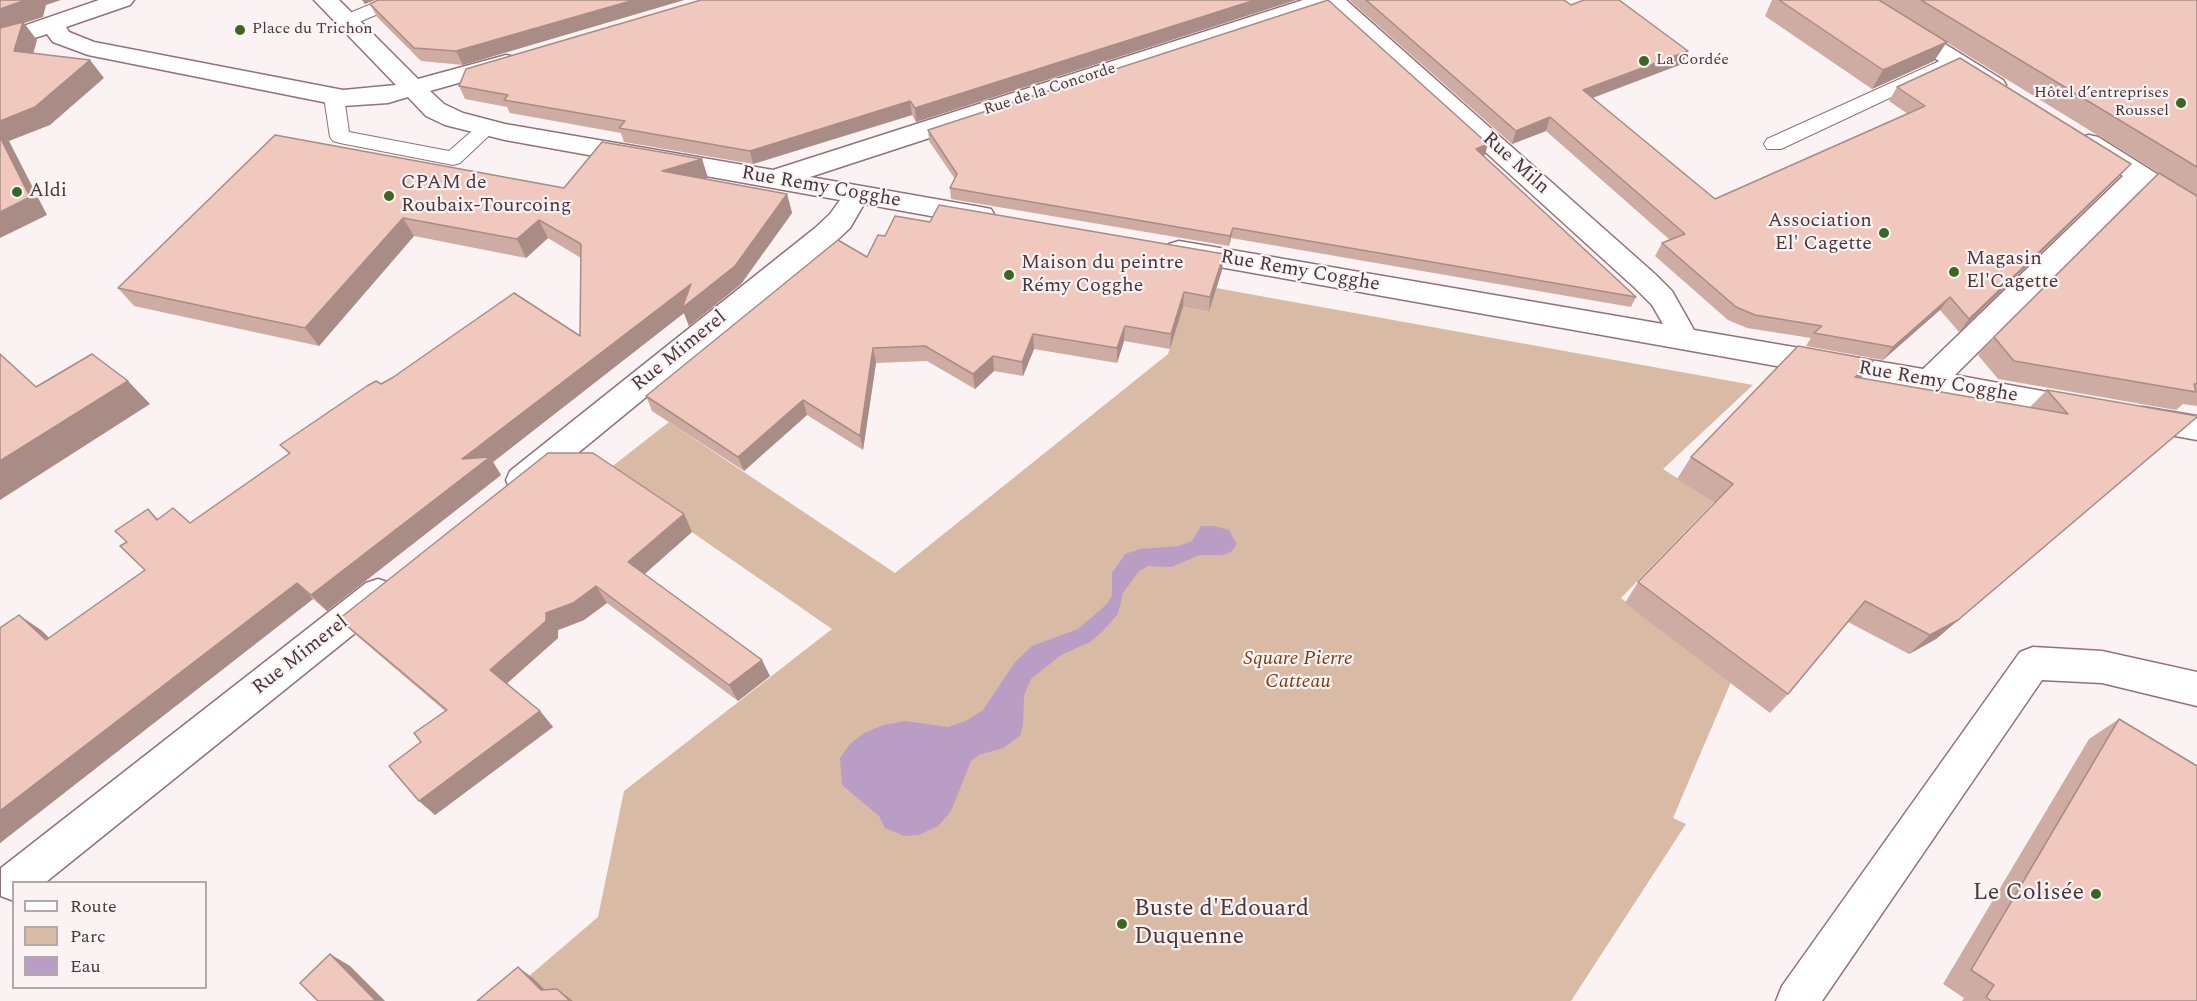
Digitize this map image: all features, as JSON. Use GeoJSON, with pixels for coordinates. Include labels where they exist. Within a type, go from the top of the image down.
{"type":"FeatureCollection","features":[{"type":"Feature","properties":{"kind":"street"},"geometry":{"type":"LineString","coordinates":[[0,42],[122,0]]}},
{"type":"Feature","properties":{"kind":"street"},"geometry":{"type":"LineString","coordinates":[[326,0],[414,89]]}},
{"type":"Feature","properties":{"kind":"street","name":"Rue de la Concorde"},"geometry":{"type":"LineString","coordinates":[[773,180],[1327,0]]}},
{"type":"Feature","properties":{"kind":"street","name":"Rue Miln"},"geometry":{"type":"LineString","coordinates":[[1332,0],[1645,281],[1662,298],[1678,325],[1682,339]]}},
{"type":"Feature","properties":{"kind":"street"},"geometry":{"type":"LineString","coordinates":[[1858,0],[2013,96]]}},
{"type":"Feature","properties":{"kind":"street"},"geometry":{"type":"LineString","coordinates":[[52,25],[61,37],[88,48],[334,97],[372,97],[414,89],[524,57]]}},
{"type":"Feature","properties":{"kind":"street","name":"Rue Remy Cogghe"},"geometry":{"type":"LineString","coordinates":[[414,89],[441,113],[487,128],[1010,221]]}},
{"type":"Feature","properties":{"kind":"street"},"geometry":{"type":"LineString","coordinates":[[2072,133],[2197,212]]}},
{"type":"Feature","properties":{"kind":"street"},"geometry":{"type":"LineString","coordinates":[[1930,381],[2140,175]]}},
{"type":"Feature","properties":{"kind":"street","name":"Rue Mimerel"},"geometry":{"type":"LineString","coordinates":[[502,496],[825,235],[840,220],[857,194]]}},
{"type":"Feature","properties":{"kind":"street","name":"Rue Remy Cogghe"},"geometry":{"type":"LineString","coordinates":[[1151,246],[2197,428]]}},
{"type":"Feature","properties":{"kind":"street","name":"Rue Mimerel"},"geometry":{"type":"LineString","coordinates":[[17,881],[399,578]]}},
{"type":"Feature","properties":{"kind":"street"},"geometry":{"type":"LineString","coordinates":[[1797,1001],[2034,663],[2102,667],[2197,689]]}},
{"type":"Feature","properties":{"kind":"street","name":"Rue Mimerel"},"geometry":{"type":"LineString","coordinates":[[0,895],[12,885]]}},
{"type":"Feature","properties":{"kind":"lane"},"geometry":{"type":"LineString","coordinates":[[346,21],[396,0]]}},
{"type":"Feature","properties":{"kind":"lane"},"geometry":{"type":"LineString","coordinates":[[1774,144],[1955,60]]}},
{"type":"Feature","properties":{"kind":"lane"},"geometry":{"type":"LineString","coordinates":[[334,97],[340,137],[453,158],[487,128]]}},
{"type":"Feature","properties":{"kind":"green space","name":"Square Pierre Catteau"},"geometry":{"type":"Polygon","coordinates":[[[1216,288],[1753,385],[1663,469],[1714,502],[1621,598],[1731,682],[1673,818],[1686,824],[1571,1001],[500,1001],[598,917],[624,791],[832,629],[605,472],[669,422],[895,573],[1168,354],[1183,307],[1209,312],[1216,288]]]}},
{"type":"Feature","properties":{"kind":"water"},"geometry":{"type":"Polygon","coordinates":[[[1201,526],[1215,526],[1229,530],[1237,544],[1232,551],[1223,555],[1200,555],[1171,567],[1148,566],[1139,571],[1123,593],[1118,614],[1102,632],[1090,642],[1061,655],[1031,679],[1024,696],[1023,725],[1020,736],[1003,748],[979,755],[971,761],[951,811],[938,826],[919,835],[904,836],[885,828],[879,816],[842,785],[840,758],[850,744],[864,733],[884,725],[905,721],[948,727],[966,721],[983,710],[1015,662],[1032,646],[1078,629],[1107,604],[1112,595],[1112,573],[1125,554],[1140,549],[1179,546],[1192,541],[1201,526]]]}},
{"type":"Feature","properties":{"kind":"building"},"geometry":{"type":"Polygon","coordinates":[[[0,0],[26,0],[0,9],[0,0]]]}},
{"type":"Feature","properties":{"kind":"building"},"geometry":{"type":"Polygon","coordinates":[[[378,0],[634,0],[456,51],[414,48],[370,4],[378,0]]]}},
{"type":"Feature","properties":{"kind":"building"},"geometry":{"type":"Polygon","coordinates":[[[701,0],[1255,0],[915,108],[910,101],[750,151],[619,128],[625,121],[504,100],[508,95],[459,86],[466,69],[701,0]]]}},
{"type":"Feature","properties":{"kind":"building"},"geometry":{"type":"Polygon","coordinates":[[[1328,0],[1488,144],[1476,149],[1636,297],[1233,228],[1230,236],[950,188],[957,174],[928,130],[1328,0]]]}},
{"type":"Feature","properties":{"kind":"building"},"geometry":{"type":"Polygon","coordinates":[[[1366,0],[1564,0],[1571,5],[1584,0],[1619,0],[1688,51],[1583,90],[1715,199],[1925,106],[1897,87],[1960,58],[2131,164],[1969,319],[1950,297],[1893,347],[1814,333],[1822,326],[1755,315],[1736,307],[1662,243],[1685,234],[1550,117],[1516,131],[1366,0]]]}},
{"type":"Feature","properties":{"kind":"building"},"geometry":{"type":"Polygon","coordinates":[[[1779,0],[1879,0],[1947,42],[1883,70],[1779,0]]]}},
{"type":"Feature","properties":{"kind":"building"},"geometry":{"type":"Polygon","coordinates":[[[1921,0],[2197,0],[2197,167],[1921,0]]]}},
{"type":"Feature","properties":{"kind":"building"},"geometry":{"type":"Polygon","coordinates":[[[23,22],[14,51],[90,60],[35,107],[0,121],[0,28],[23,22]]]}},
{"type":"Feature","properties":{"kind":"building"},"geometry":{"type":"Polygon","coordinates":[[[275,135],[564,188],[602,142],[702,159],[662,171],[787,194],[735,266],[682,308],[691,284],[462,459],[490,457],[311,595],[297,583],[0,811],[0,628],[19,615],[46,640],[145,570],[120,546],[127,542],[115,531],[148,509],[157,520],[173,508],[190,523],[290,453],[280,445],[367,386],[376,381],[381,384],[392,378],[514,293],[580,336],[581,244],[539,220],[517,239],[403,218],[305,328],[118,288],[275,135]]]}},
{"type":"Feature","properties":{"kind":"building"},"geometry":{"type":"Polygon","coordinates":[[[0,137],[30,197],[0,212],[0,137]]]}},
{"type":"Feature","properties":{"kind":"building"},"geometry":{"type":"Polygon","coordinates":[[[2159,173],[2197,196],[2197,384],[2194,384],[2196,392],[2014,361],[1994,337],[2159,173]]]}},
{"type":"Feature","properties":{"kind":"building"},"geometry":{"type":"Polygon","coordinates":[[[939,205],[1224,254],[1210,297],[1184,292],[1171,334],[1125,326],[1117,348],[1033,334],[1022,362],[993,356],[973,374],[925,346],[873,348],[860,436],[803,400],[738,457],[646,396],[838,240],[867,257],[878,235],[885,236],[895,216],[930,222],[939,205]]]}},
{"type":"Feature","properties":{"kind":"building"},"geometry":{"type":"Polygon","coordinates":[[[1798,346],[1874,360],[1855,377],[2068,414],[2047,390],[2197,417],[1958,620],[1930,635],[1865,601],[1788,694],[1638,582],[1733,484],[1691,457],[1798,346]]]}},
{"type":"Feature","properties":{"kind":"building"},"geometry":{"type":"Polygon","coordinates":[[[0,354],[36,387],[92,354],[128,381],[0,461],[0,354]]]}},
{"type":"Feature","properties":{"kind":"building"},"geometry":{"type":"Polygon","coordinates":[[[548,453],[593,453],[684,514],[628,562],[762,660],[729,685],[596,586],[573,603],[546,613],[546,621],[490,670],[540,711],[419,801],[389,766],[421,742],[414,733],[447,710],[339,619],[548,453]]]}},
{"type":"Feature","properties":{"kind":"building","name":"Le Colisée"},"geometry":{"type":"Polygon","coordinates":[[[2119,719],[2197,766],[2197,1001],[1991,1001],[1986,997],[1994,985],[1971,970],[2119,719]]]}},
{"type":"Feature","properties":{"kind":"building"},"geometry":{"type":"Polygon","coordinates":[[[330,954],[376,1001],[318,1001],[300,983],[330,954]]]}},
{"type":"Feature","properties":{"kind":"building"},"geometry":{"type":"Polygon","coordinates":[[[518,967],[541,990],[557,989],[570,1001],[477,1001],[518,967]]]}},
{"type":"Feature","properties":{"kind":"place","name":"Place du Trichon"},"geometry":{"type":"Point","coordinates":[240,30]}},
{"type":"Feature","properties":{"kind":"place","name":"La Cordée"},"geometry":{"type":"Point","coordinates":[1644,61]}},
{"type":"Feature","properties":{"kind":"place","name":"Hôtel d’entreprises Roussel"},"geometry":{"type":"Point","coordinates":[2181,103]}},
{"type":"Feature","properties":{"kind":"place","name":"Aldi"},"geometry":{"type":"Point","coordinates":[17,192]}},
{"type":"Feature","properties":{"kind":"place","name":"CPAM de Roubaix-Tourcoing"},"geometry":{"type":"Point","coordinates":[389,196]}},
{"type":"Feature","properties":{"kind":"place","name":"Association El' Cagette"},"geometry":{"type":"Point","coordinates":[1884,233]}},
{"type":"Feature","properties":{"kind":"place","name":"Magasin El'Cagette"},"geometry":{"type":"Point","coordinates":[1954,272]}},
{"type":"Feature","properties":{"kind":"place","name":"Maison du peintre Rémy Cogghe"},"geometry":{"type":"Point","coordinates":[1009,275]}},
{"type":"Feature","properties":{"kind":"place","name":"Le Colisée"},"geometry":{"type":"Point","coordinates":[2096,894]}},
{"type":"Feature","properties":{"kind":"place","name":"Buste d'Edouard Duquenne"},"geometry":{"type":"Point","coordinates":[1122,924]}}]}
